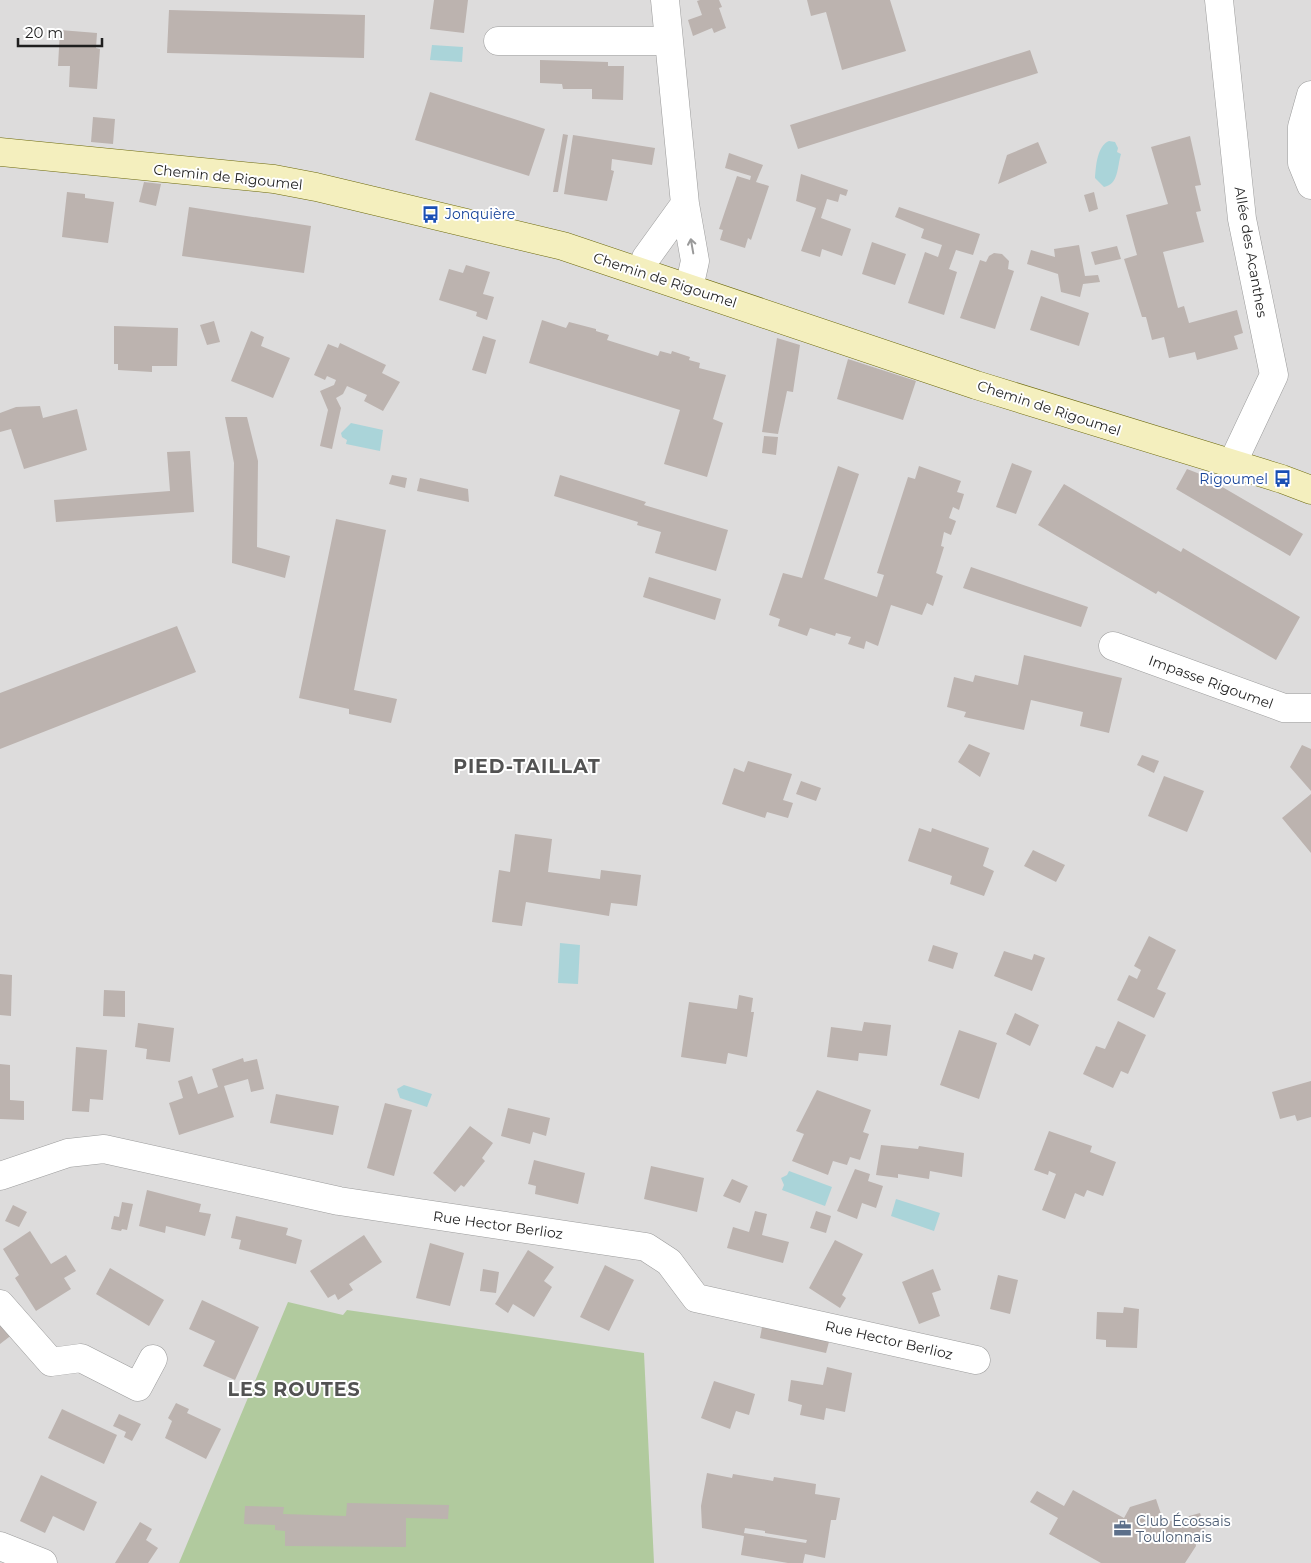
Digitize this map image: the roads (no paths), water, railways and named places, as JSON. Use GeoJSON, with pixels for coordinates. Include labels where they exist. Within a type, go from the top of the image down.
{"type":"FeatureCollection","features":[{"type":"Feature","properties":{"kind":"main road","name":"Chemin de Rigoumel"},"geometry":{"type":"LineString","coordinates":[[0,152],[274,179],[308,185],[563,246],[642,271],[976,385],[1311,490]]}},
{"type":"Feature","properties":{"kind":"street"},"geometry":{"type":"LineString","coordinates":[[665,0],[685,204],[695,261],[689,288]]}},
{"type":"Feature","properties":{"kind":"street","name":"Allée des Acanthes"},"geometry":{"type":"LineString","coordinates":[[1219,0],[1242,219],[1274,375],[1232,464]]}},
{"type":"Feature","properties":{"kind":"street"},"geometry":{"type":"LineString","coordinates":[[498,41],[669,41]]}},
{"type":"Feature","properties":{"kind":"street"},"geometry":{"type":"LineString","coordinates":[[1311,95],[1302,127],[1302,163],[1311,185]]}},
{"type":"Feature","properties":{"kind":"street"},"geometry":{"type":"LineString","coordinates":[[642,271],[646,258],[685,204]]}},
{"type":"Feature","properties":{"kind":"street","name":"Impasse Rigoumel"},"geometry":{"type":"LineString","coordinates":[[1113,646],[1284,708],[1311,708]]}},
{"type":"Feature","properties":{"kind":"street","name":"Rue Hector Berlioz"},"geometry":{"type":"LineString","coordinates":[[0,1176],[68,1153],[104,1149],[339,1202],[646,1247],[669,1262],[696,1298],[976,1360]]}},
{"type":"Feature","properties":{"kind":"street"},"geometry":{"type":"LineString","coordinates":[[0,1304],[51,1362],[81,1358],[138,1387],[153,1359]]}},
{"type":"Feature","properties":{"kind":"street"},"geometry":{"type":"LineString","coordinates":[[0,1546],[43,1563]]}},
{"type":"Feature","properties":{"kind":"water"},"geometry":{"type":"Polygon","coordinates":[[[432,45],[463,47],[462,62],[430,60],[432,45]]]}},
{"type":"Feature","properties":{"kind":"water"},"geometry":{"type":"Polygon","coordinates":[[[1109,141],[1115,142],[1118,148],[1117,152],[1121,154],[1115,179],[1104,187],[1095,178],[1096,168],[1102,147],[1109,141]]]}},
{"type":"Feature","properties":{"kind":"water"},"geometry":{"type":"Polygon","coordinates":[[[351,423],[383,430],[380,451],[346,444],[347,440],[342,437],[341,433],[351,423]]]}},
{"type":"Feature","properties":{"kind":"water"},"geometry":{"type":"Polygon","coordinates":[[[560,943],[580,945],[578,984],[558,983],[560,943]]]}},
{"type":"Feature","properties":{"kind":"water"},"geometry":{"type":"Polygon","coordinates":[[[404,1085],[432,1094],[427,1107],[400,1098],[397,1089],[404,1085]]]}},
{"type":"Feature","properties":{"kind":"water"},"geometry":{"type":"Polygon","coordinates":[[[789,1171],[832,1187],[825,1206],[782,1190],[784,1185],[781,1178],[787,1175],[789,1171]]]}},
{"type":"Feature","properties":{"kind":"water"},"geometry":{"type":"Polygon","coordinates":[[[896,1199],[940,1213],[934,1231],[891,1216],[896,1199]]]}},
{"type":"Feature","properties":{"kind":"place","name":"Jonquière"},"geometry":{"type":"Point","coordinates":[431,214]}},
{"type":"Feature","properties":{"kind":"place","name":"Rigoumel"},"geometry":{"type":"Point","coordinates":[1282,479]}},
{"type":"Feature","properties":{"kind":"place","name":"Club Écossais Toulonnais"},"geometry":{"type":"Point","coordinates":[1122,1529]}},
{"type":"Feature","properties":{"kind":"district","name":"PIED-TAILLAT"},"geometry":{"type":"Point","coordinates":[527,766]}},
{"type":"Feature","properties":{"kind":"district","name":"LES ROUTES"},"geometry":{"type":"Point","coordinates":[294,1389]}}]}
